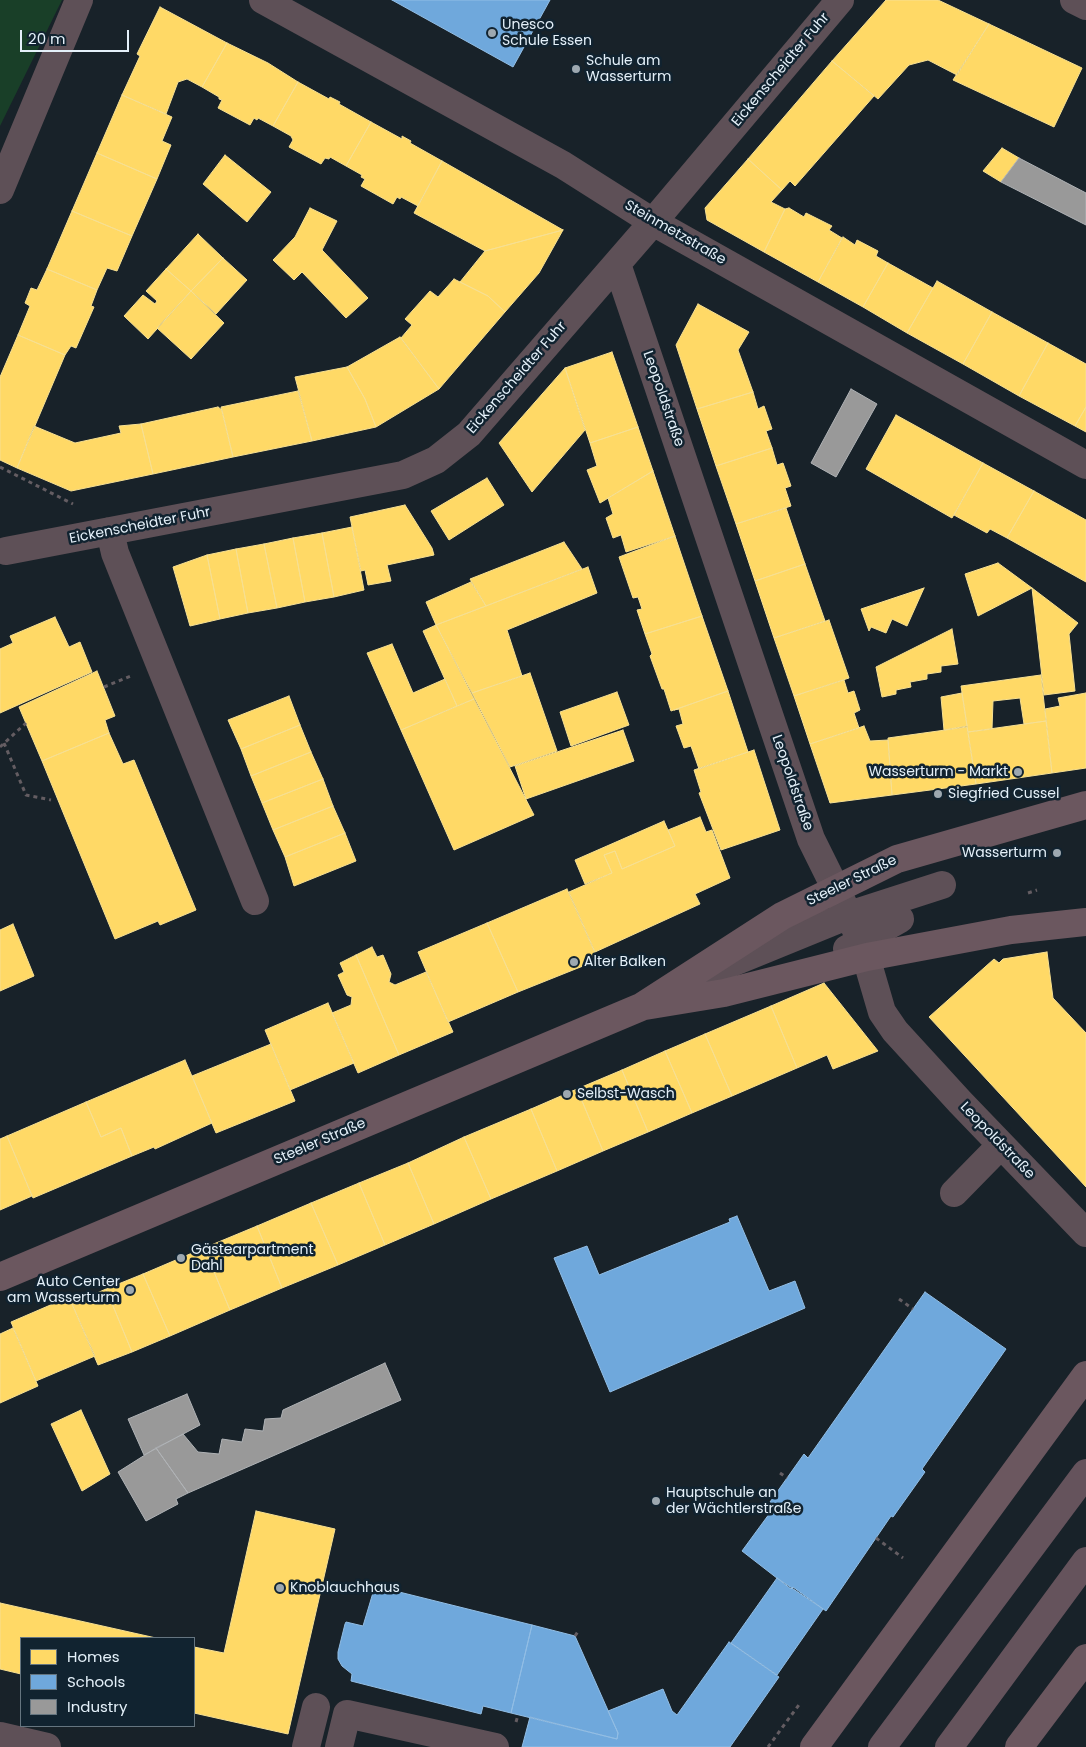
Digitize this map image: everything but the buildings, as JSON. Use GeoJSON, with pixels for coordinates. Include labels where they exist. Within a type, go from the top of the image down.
{"type":"FeatureCollection","features":[{"type":"Feature","properties":{"kind":"highway"},"geometry":{"type":"LineString","coordinates":[[882,1747],[1086,1473]]}},
{"type":"Feature","properties":{"kind":"highway"},"geometry":{"type":"LineString","coordinates":[[949,1747],[1086,1561]]}},
{"type":"Feature","properties":{"kind":"main road","name":"Steeler Straße"},"geometry":{"type":"LineString","coordinates":[[0,1277],[641,1007],[666,989],[782,916],[835,888],[917,852],[1086,805]]}},
{"type":"Feature","properties":{"kind":"main road","name":"Steeler Straße"},"geometry":{"type":"LineString","coordinates":[[641,1007],[724,993],[814,969],[864,949],[1086,922]]}},
{"type":"Feature","properties":{"kind":"main road"},"geometry":{"type":"LineString","coordinates":[[814,1747],[1086,1375]]}},
{"type":"Feature","properties":{"kind":"main road"},"geometry":{"type":"LineString","coordinates":[[1019,1747],[1086,1658]]}},
{"type":"Feature","properties":{"kind":"street"},"geometry":{"type":"LineString","coordinates":[[0,190],[79,0]]}},
{"type":"Feature","properties":{"kind":"street","name":"Steinmetzstraße"},"geometry":{"type":"LineString","coordinates":[[263,0],[563,165],[653,222],[1086,465]]}},
{"type":"Feature","properties":{"kind":"street","name":"Eickenscheidter Fuhr"},"geometry":{"type":"LineString","coordinates":[[6,552],[403,476],[436,460],[469,434],[653,222],[840,0]]}},
{"type":"Feature","properties":{"kind":"street"},"geometry":{"type":"LineString","coordinates":[[1074,0],[1086,6]]}},
{"type":"Feature","properties":{"kind":"street","name":"Leopoldstraße"},"geometry":{"type":"LineString","coordinates":[[617,264],[810,838],[864,949],[882,1012],[894,1031],[1000,1146],[1086,1233]]}},
{"type":"Feature","properties":{"kind":"street"},"geometry":{"type":"LineString","coordinates":[[110,531],[118,563],[255,901]]}},
{"type":"Feature","properties":{"kind":"street"},"geometry":{"type":"LineString","coordinates":[[666,989],[849,915],[942,885]]}},
{"type":"Feature","properties":{"kind":"street","name":"Steeler Straße"},"geometry":{"type":"LineString","coordinates":[[864,949],[900,919]]}},
{"type":"Feature","properties":{"kind":"street"},"geometry":{"type":"LineString","coordinates":[[954,1194],[1000,1146]]}},
{"type":"Feature","properties":{"kind":"street"},"geometry":{"type":"LineString","coordinates":[[306,1747],[316,1707]]}},
{"type":"Feature","properties":{"kind":"street"},"geometry":{"type":"LineString","coordinates":[[339,1747],[347,1714],[495,1747]]}},
{"type":"Feature","properties":{"kind":"street"},"geometry":{"type":"LineString","coordinates":[[0,1736],[46,1747]]}},
{"type":"Feature","properties":{"kind":"path"},"geometry":{"type":"LineString","coordinates":[[0,467],[52,491]]}},
{"type":"Feature","properties":{"kind":"path"},"geometry":{"type":"LineString","coordinates":[[0,747],[26,723]]}},
{"type":"Feature","properties":{"kind":"path"},"geometry":{"type":"LineString","coordinates":[[4,743],[26,795],[51,800]]}},
{"type":"Feature","properties":{"kind":"path"},"geometry":{"type":"LineString","coordinates":[[899,1299],[913,1309]]}},
{"type":"Feature","properties":{"kind":"path"},"geometry":{"type":"LineString","coordinates":[[780,1473],[787,1478]]}},
{"type":"Feature","properties":{"kind":"path"},"geometry":{"type":"LineString","coordinates":[[876,1538],[903,1558]]}},
{"type":"Feature","properties":{"kind":"path"},"geometry":{"type":"LineString","coordinates":[[574,1636],[579,1630]]}},
{"type":"Feature","properties":{"kind":"path"},"geometry":{"type":"LineString","coordinates":[[768,1747],[802,1702]]}},
{"type":"Feature","properties":{"kind":"green space"},"geometry":{"type":"Polygon","coordinates":[[[0,0],[62,0],[0,126],[0,0]]]}},
{"type":"Feature","properties":{"kind":"place","name":"Unesco Schule Essen"},"geometry":{"type":"Point","coordinates":[492,33]}},
{"type":"Feature","properties":{"kind":"place","name":"Schule am Wasserturm"},"geometry":{"type":"Point","coordinates":[576,69]}},
{"type":"Feature","properties":{"kind":"place","name":"Wasserturm - Markt"},"geometry":{"type":"Point","coordinates":[1018,772]}},
{"type":"Feature","properties":{"kind":"place","name":"Siegfried Cussel"},"geometry":{"type":"Point","coordinates":[938,794]}},
{"type":"Feature","properties":{"kind":"place","name":"Wasserturm"},"geometry":{"type":"Point","coordinates":[1057,853]}},
{"type":"Feature","properties":{"kind":"place","name":"Alter Balken"},"geometry":{"type":"Point","coordinates":[574,962]}},
{"type":"Feature","properties":{"kind":"place","name":"Selbst-Wasch"},"geometry":{"type":"Point","coordinates":[567,1094]}},
{"type":"Feature","properties":{"kind":"place","name":"Gästearpartment Dahl"},"geometry":{"type":"Point","coordinates":[181,1258]}},
{"type":"Feature","properties":{"kind":"place","name":"Auto Center am Wasserturm"},"geometry":{"type":"Point","coordinates":[130,1290]}},
{"type":"Feature","properties":{"kind":"place","name":"Hauptschule an der Wächtlerstraße"},"geometry":{"type":"Point","coordinates":[656,1501]}},
{"type":"Feature","properties":{"kind":"place","name":"Knoblauchhaus"},"geometry":{"type":"Point","coordinates":[280,1588]}}]}
